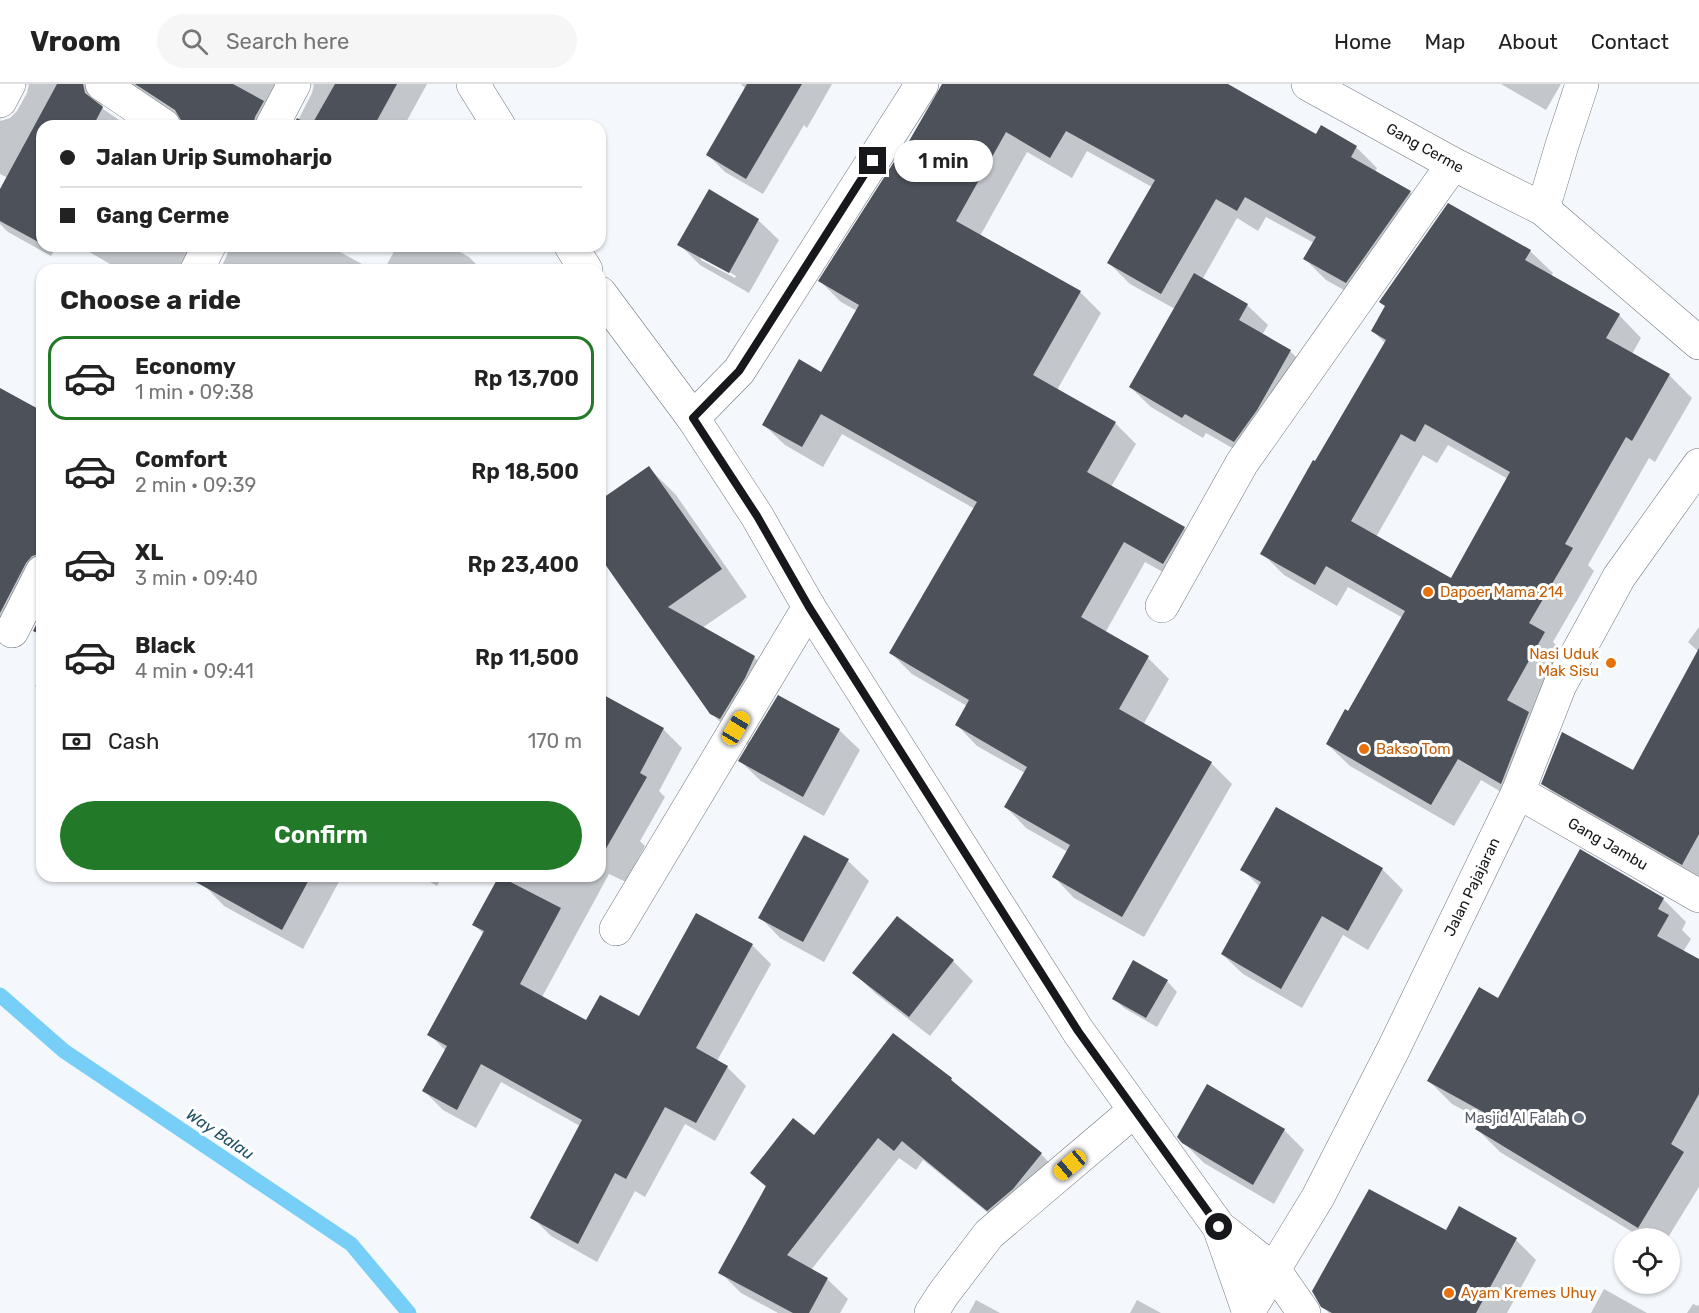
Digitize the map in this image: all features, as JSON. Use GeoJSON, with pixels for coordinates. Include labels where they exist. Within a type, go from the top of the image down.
{"type":"FeatureCollection","features":[{"type":"Feature","properties":{"kind":"street"},"geometry":{"type":"LineString","coordinates":[[0,100],[9,84]]}},
{"type":"Feature","properties":{"kind":"street"},"geometry":{"type":"LineString","coordinates":[[102,84],[155,120]]}},
{"type":"Feature","properties":{"kind":"street"},"geometry":{"type":"LineString","coordinates":[[275,120],[294,84]]}},
{"type":"Feature","properties":{"kind":"street"},"geometry":{"type":"LineString","coordinates":[[473,84],[495,120]]}},
{"type":"Feature","properties":{"kind":"street"},"geometry":{"type":"LineString","coordinates":[[693,418],[739,371],[922,84]]}},
{"type":"Feature","properties":{"kind":"street","name":"Gang Cerme"},"geometry":{"type":"LineString","coordinates":[[1308,84],[1453,164],[1543,209],[1699,343]]}},
{"type":"Feature","properties":{"kind":"street"},"geometry":{"type":"LineString","coordinates":[[1543,209],[1582,84]]}},
{"type":"Feature","properties":{"kind":"street"},"geometry":{"type":"LineString","coordinates":[[1162,606],[1242,463],[1453,164]]}},
{"type":"Feature","properties":{"kind":"street"},"geometry":{"type":"LineString","coordinates":[[606,301],[693,418],[757,516],[809,607],[1078,1031],[1219,1227],[1275,1271],[1304,1313]]}},
{"type":"Feature","properties":{"kind":"street","name":"Jalan Pajajaran"},"geometry":{"type":"LineString","coordinates":[[1249,1312],[1318,1197],[1394,1050],[1518,792],[1560,685],[1619,577],[1699,465]]}},
{"type":"Feature","properties":{"kind":"street"},"geometry":{"type":"LineString","coordinates":[[12,631],[36,584]]}},
{"type":"Feature","properties":{"kind":"street"},"geometry":{"type":"LineString","coordinates":[[616,929],[809,607]]}},
{"type":"Feature","properties":{"kind":"street","name":"Gang Jambu"},"geometry":{"type":"LineString","coordinates":[[1518,792],[1699,896]]}},
{"type":"Feature","properties":{"kind":"street"},"geometry":{"type":"LineString","coordinates":[[931,1313],[989,1234],[1135,1110]]}},
{"type":"Feature","properties":{"kind":"street"},"geometry":{"type":"LineString","coordinates":[[1219,1227],[1249,1312]]}},
{"type":"Feature","properties":{"kind":"building"},"geometry":{"type":"Polygon","coordinates":[[[57,84],[83,84],[85,93],[103,107],[96,120],[37,120],[57,84]]]}},
{"type":"Feature","properties":{"kind":"building"},"geometry":{"type":"Polygon","coordinates":[[[135,84],[233,84],[264,101],[254,120],[181,120],[175,110],[135,84]]]}},
{"type":"Feature","properties":{"kind":"building"},"geometry":{"type":"Polygon","coordinates":[[[335,84],[397,84],[377,120],[314,120],[335,84]]]}},
{"type":"Feature","properties":{"kind":"building"},"geometry":{"type":"Polygon","coordinates":[[[747,84],[802,84],[746,179],[706,155],[747,84]]]}},
{"type":"Feature","properties":{"kind":"building"},"geometry":{"type":"Polygon","coordinates":[[[942,84],[1228,84],[1316,134],[1321,125],[1357,146],[1351,157],[1411,191],[1346,283],[1303,259],[1316,237],[1245,197],[1237,211],[1216,199],[1161,294],[1107,263],[1155,180],[1066,131],[1050,158],[1006,132],[956,221],[1081,291],[1033,375],[1116,422],[1087,472],[1185,527],[1163,564],[1124,542],[1081,617],[1149,656],[1119,709],[1212,762],[1122,917],[1052,877],[1070,845],[1004,807],[1027,767],[955,725],[969,700],[889,653],[977,502],[821,414],[802,447],[762,425],[799,359],[821,372],[859,305],[818,281],[899,154],[901,155],[942,84]]]}},
{"type":"Feature","properties":{"kind":"building"},"geometry":{"type":"Polygon","coordinates":[[[36,123],[36,241],[0,221],[0,189],[36,123]]]}},
{"type":"Feature","properties":{"kind":"building"},"geometry":{"type":"Polygon","coordinates":[[[709,189],[759,219],[729,273],[677,245],[709,189]]]}},
{"type":"Feature","properties":{"kind":"building"},"geometry":{"type":"Polygon","coordinates":[[[1448,203],[1531,250],[1525,260],[1620,314],[1606,338],[1670,374],[1632,441],[1626,437],[1565,544],[1573,548],[1529,623],[1545,632],[1507,700],[1529,712],[1501,784],[1458,759],[1431,805],[1326,744],[1345,709],[1348,711],[1405,611],[1326,566],[1315,585],[1260,554],[1313,460],[1315,461],[1386,340],[1371,331],[1385,306],[1379,302],[1448,203]],[[1425,424],[1415,442],[1401,434],[1351,521],[1451,578],[1510,472],[1425,424]]]}},
{"type":"Feature","properties":{"kind":"building"},"geometry":{"type":"Polygon","coordinates":[[[1194,273],[1248,304],[1239,320],[1291,350],[1257,410],[1234,442],[1185,414],[1182,418],[1129,387],[1194,273]]]}},
{"type":"Feature","properties":{"kind":"building"},"geometry":{"type":"Polygon","coordinates":[[[0,388],[36,408],[36,555],[26,563],[0,613],[0,388]]]}},
{"type":"Feature","properties":{"kind":"building"},"geometry":{"type":"Polygon","coordinates":[[[649,466],[722,569],[668,607],[755,656],[745,678],[720,719],[710,714],[606,566],[606,496],[649,466]]]}},
{"type":"Feature","properties":{"kind":"building"},"geometry":{"type":"Polygon","coordinates":[[[1699,648],[1699,834],[1682,865],[1541,784],[1562,732],[1633,770],[1699,648]]]}},
{"type":"Feature","properties":{"kind":"building"},"geometry":{"type":"Polygon","coordinates":[[[778,695],[840,729],[803,797],[738,761],[778,695]]]}},
{"type":"Feature","properties":{"kind":"building"},"geometry":{"type":"Polygon","coordinates":[[[606,696],[664,728],[640,773],[647,777],[606,849],[606,696]]]}},
{"type":"Feature","properties":{"kind":"building"},"geometry":{"type":"Polygon","coordinates":[[[1276,807],[1383,868],[1348,931],[1322,916],[1281,989],[1221,954],[1261,882],[1240,870],[1276,807]]]}},
{"type":"Feature","properties":{"kind":"building"},"geometry":{"type":"Polygon","coordinates":[[[804,835],[849,859],[803,942],[758,918],[804,835]]]}},
{"type":"Feature","properties":{"kind":"building"},"geometry":{"type":"Polygon","coordinates":[[[1580,849],[1664,898],[1658,909],[1669,915],[1657,936],[1699,959],[1699,1094],[1671,1144],[1684,1152],[1638,1228],[1475,1129],[1485,1113],[1427,1081],[1479,987],[1498,998],[1580,849]]]}},
{"type":"Feature","properties":{"kind":"building"},"geometry":{"type":"Polygon","coordinates":[[[196,882],[308,882],[282,930],[196,882]]]}},
{"type":"Feature","properties":{"kind":"building"},"geometry":{"type":"Polygon","coordinates":[[[496,882],[511,882],[561,908],[520,984],[586,1020],[600,995],[639,1016],[696,913],[753,944],[696,1048],[728,1066],[696,1123],[665,1107],[626,1179],[615,1173],[578,1244],[530,1218],[582,1120],[481,1064],[457,1110],[422,1091],[447,1046],[427,1035],[484,931],[472,925],[496,882]]]}},
{"type":"Feature","properties":{"kind":"building"},"geometry":{"type":"Polygon","coordinates":[[[897,916],[954,960],[909,1017],[852,973],[897,916]]]}},
{"type":"Feature","properties":{"kind":"building"},"geometry":{"type":"Polygon","coordinates":[[[1133,960],[1168,980],[1146,1018],[1112,999],[1133,960]]]}},
{"type":"Feature","properties":{"kind":"building"},"geometry":{"type":"Polygon","coordinates":[[[893,1033],[952,1078],[951,1080],[1042,1153],[1013,1189],[987,1211],[902,1141],[894,1151],[878,1138],[787,1255],[828,1278],[809,1313],[793,1313],[718,1273],[766,1186],[750,1173],[793,1118],[814,1135],[893,1033]]]}},
{"type":"Feature","properties":{"kind":"building"},"geometry":{"type":"Polygon","coordinates":[[[1207,1084],[1285,1129],[1253,1185],[1182,1143],[1177,1137],[1207,1084]]]}},
{"type":"Feature","properties":{"kind":"building"},"geometry":{"type":"Polygon","coordinates":[[[1369,1189],[1446,1230],[1459,1206],[1517,1238],[1476,1313],[1332,1313],[1321,1307],[1312,1291],[1369,1189]]]}},
{"type":"Feature","properties":{"kind":"waterway","name":"Way Balau"},"geometry":{"type":"LineString","coordinates":[[0,995],[64,1051],[351,1244],[409,1313]]}},
{"type":"Feature","properties":{"kind":"place","name":"Dapoer Mama 214"},"geometry":{"type":"Point","coordinates":[1428,592]}},
{"type":"Feature","properties":{"kind":"place","name":"Nasi Uduk Mak Sisu"},"geometry":{"type":"Point","coordinates":[1611,663]}},
{"type":"Feature","properties":{"kind":"place","name":"Bakso Tom"},"geometry":{"type":"Point","coordinates":[1364,749]}},
{"type":"Feature","properties":{"kind":"place","name":"Masjid Al Falah"},"geometry":{"type":"Point","coordinates":[1579,1118]}},
{"type":"Feature","properties":{"kind":"place","name":"Ayam Kremes Uhuy"},"geometry":{"type":"Point","coordinates":[1449,1293]}},
{"type":"Feature","properties":{"kind":"route"},"geometry":{"type":"LineString","coordinates":[[873,161],[739,371],[693,418],[757,516],[809,607],[1078,1031],[1219,1227]]}}]}
